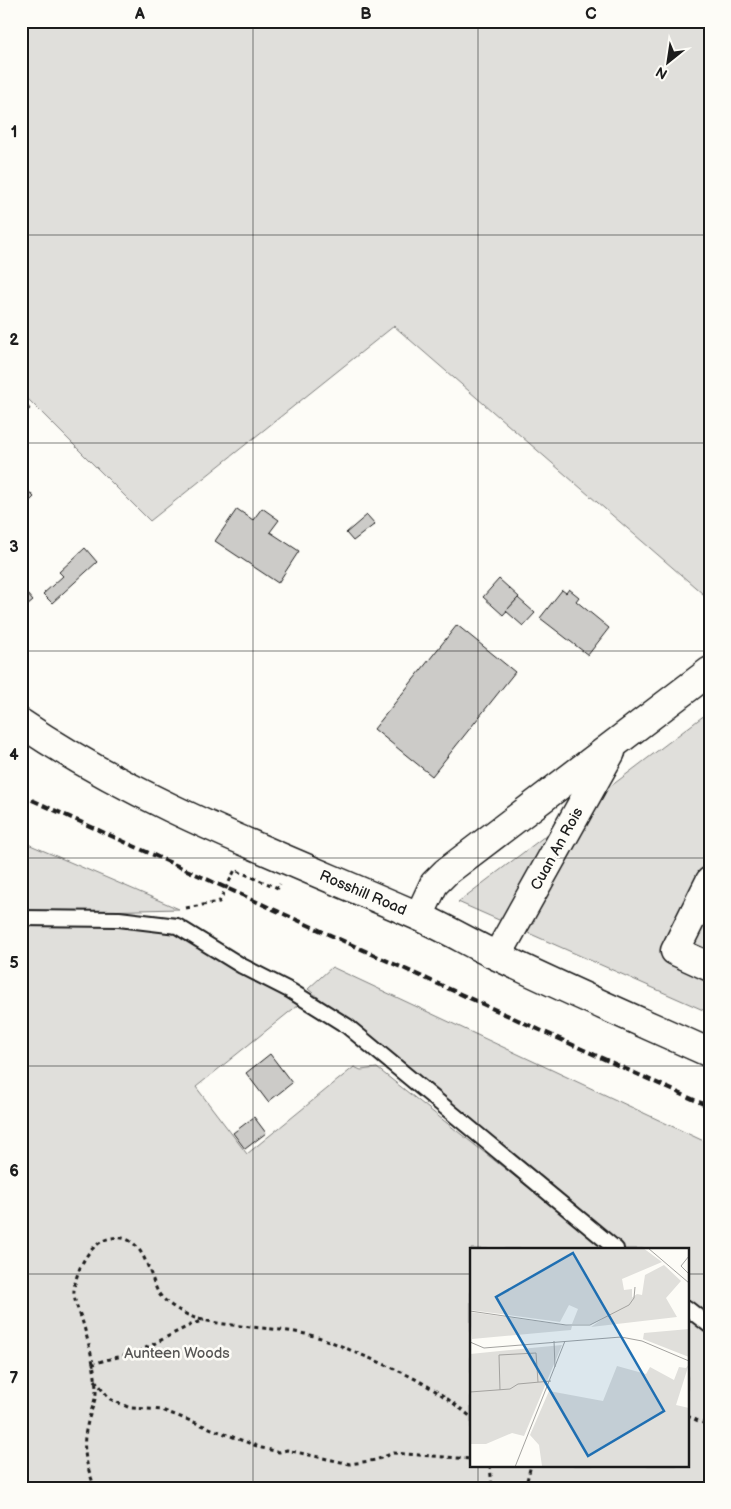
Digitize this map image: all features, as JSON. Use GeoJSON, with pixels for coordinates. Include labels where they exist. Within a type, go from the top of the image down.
{"type":"FeatureCollection","features":[{"type":"Feature","properties":{"kind":"street"},"geometry":{"type":"LineString","coordinates":[[419,916],[434,884],[446,872],[616,743],[703,685]]}},
{"type":"Feature","properties":{"kind":"street","name":"Rosshill Road"},"geometry":{"type":"LineString","coordinates":[[21,723],[51,743],[109,775],[290,863],[419,916],[497,956],[710,1053]]}},
{"type":"Feature","properties":{"kind":"street","name":"Cuan An Rois"},"geometry":{"type":"LineString","coordinates":[[497,956],[616,743]]}},
{"type":"Feature","properties":{"kind":"street"},"geometry":{"type":"LineString","coordinates":[[710,880],[676,951],[710,967]]}},
{"type":"Feature","properties":{"kind":"lane"},"geometry":{"type":"LineString","coordinates":[[21,918],[120,919],[177,926],[242,966],[291,991],[347,1026],[615,1248]]}},
{"type":"Feature","properties":{"kind":"lane"},"geometry":{"type":"LineString","coordinates":[[688,1309],[710,1326]]}},
{"type":"Feature","properties":{"kind":"path"},"geometry":{"type":"LineString","coordinates":[[177,926],[185,908],[219,902],[235,870],[278,888],[290,863]]}},
{"type":"Feature","properties":{"kind":"path"},"geometry":{"type":"LineString","coordinates":[[95,1488],[84,1456],[86,1429],[96,1394],[91,1350],[74,1292],[78,1274],[87,1256],[102,1241],[126,1238],[147,1261],[159,1294],[165,1301],[194,1318],[243,1328],[314,1336],[410,1374],[439,1391],[470,1416]]}},
{"type":"Feature","properties":{"kind":"path"},"geometry":{"type":"LineString","coordinates":[[92,1365],[107,1359],[136,1352],[184,1327],[205,1320]]}},
{"type":"Feature","properties":{"kind":"path"},"geometry":{"type":"LineString","coordinates":[[94,1379],[110,1399],[130,1408],[162,1410],[210,1430],[227,1433],[262,1448],[279,1452],[287,1450],[350,1464],[362,1463],[393,1453],[470,1458]]}},
{"type":"Feature","properties":{"kind":"path"},"geometry":{"type":"LineString","coordinates":[[688,1416],[710,1426]]}},
{"type":"Feature","properties":{"kind":"path"},"geometry":{"type":"LineString","coordinates":[[490,1466],[492,1488]]}},
{"type":"Feature","properties":{"kind":"path"},"geometry":{"type":"LineString","coordinates":[[525,1488],[531,1466]]}},
{"type":"Feature","properties":{"kind":"green space"},"geometry":{"type":"Polygon","coordinates":[[[21,21],[710,21],[710,600],[394,326],[150,521],[21,392],[21,21]]]}},
{"type":"Feature","properties":{"kind":"green space"},"geometry":{"type":"Polygon","coordinates":[[[710,711],[710,1013],[458,902],[710,711]]]}},
{"type":"Feature","properties":{"kind":"green space"},"geometry":{"type":"Polygon","coordinates":[[[21,841],[179,909],[21,913],[21,841]]]}},
{"type":"Feature","properties":{"kind":"green space","name":"Aunteen Woods"},"geometry":{"type":"Polygon","coordinates":[[[21,925],[154,925],[189,939],[268,985],[298,1005],[196,1087],[247,1154],[354,1067],[361,1070],[377,1068],[606,1248],[470,1248],[470,1466],[688,1466],[688,1316],[710,1333],[710,1488],[21,1488],[21,925]]]}},
{"type":"Feature","properties":{"kind":"green space"},"geometry":{"type":"Polygon","coordinates":[[[332,967],[710,1144],[710,1318],[688,1301],[688,1248],[624,1248],[308,989],[332,967]]]}},
{"type":"Feature","properties":{"kind":"building"},"geometry":{"type":"Polygon","coordinates":[[[21,397],[30,409],[21,415],[21,397]]]}},
{"type":"Feature","properties":{"kind":"building"},"geometry":{"type":"Polygon","coordinates":[[[21,483],[34,497],[24,507],[21,504],[21,483]]]}},
{"type":"Feature","properties":{"kind":"building"},"geometry":{"type":"Polygon","coordinates":[[[262,508],[279,520],[270,532],[299,551],[278,583],[215,541],[237,509],[253,520],[262,508]]]}},
{"type":"Feature","properties":{"kind":"building"},"geometry":{"type":"Polygon","coordinates":[[[367,515],[375,524],[353,541],[346,533],[367,515]]]}},
{"type":"Feature","properties":{"kind":"building"},"geometry":{"type":"Polygon","coordinates":[[[85,548],[97,562],[52,603],[43,594],[63,576],[59,572],[85,548]]]}},
{"type":"Feature","properties":{"kind":"building"},"geometry":{"type":"Polygon","coordinates":[[[499,579],[519,597],[503,615],[483,597],[499,579]]]}},
{"type":"Feature","properties":{"kind":"building"},"geometry":{"type":"Polygon","coordinates":[[[21,587],[33,601],[21,611],[21,587]]]}},
{"type":"Feature","properties":{"kind":"building"},"geometry":{"type":"Polygon","coordinates":[[[569,589],[579,597],[576,601],[609,628],[588,655],[540,618],[562,590],[566,593],[569,589]]]}},
{"type":"Feature","properties":{"kind":"building"},"geometry":{"type":"Polygon","coordinates":[[[518,598],[535,613],[523,626],[506,611],[518,598]]]}},
{"type":"Feature","properties":{"kind":"building"},"geometry":{"type":"Polygon","coordinates":[[[457,625],[515,672],[432,776],[374,729],[457,625]]]}},
{"type":"Feature","properties":{"kind":"building"},"geometry":{"type":"Polygon","coordinates":[[[270,1054],[292,1083],[268,1102],[246,1073],[270,1054]]]}},
{"type":"Feature","properties":{"kind":"building"},"geometry":{"type":"Polygon","coordinates":[[[254,1117],[266,1133],[245,1149],[233,1133],[254,1117]]]}},
{"type":"Feature","properties":{"kind":"railway"},"geometry":{"type":"LineString","coordinates":[[21,795],[710,1107]]}}]}
